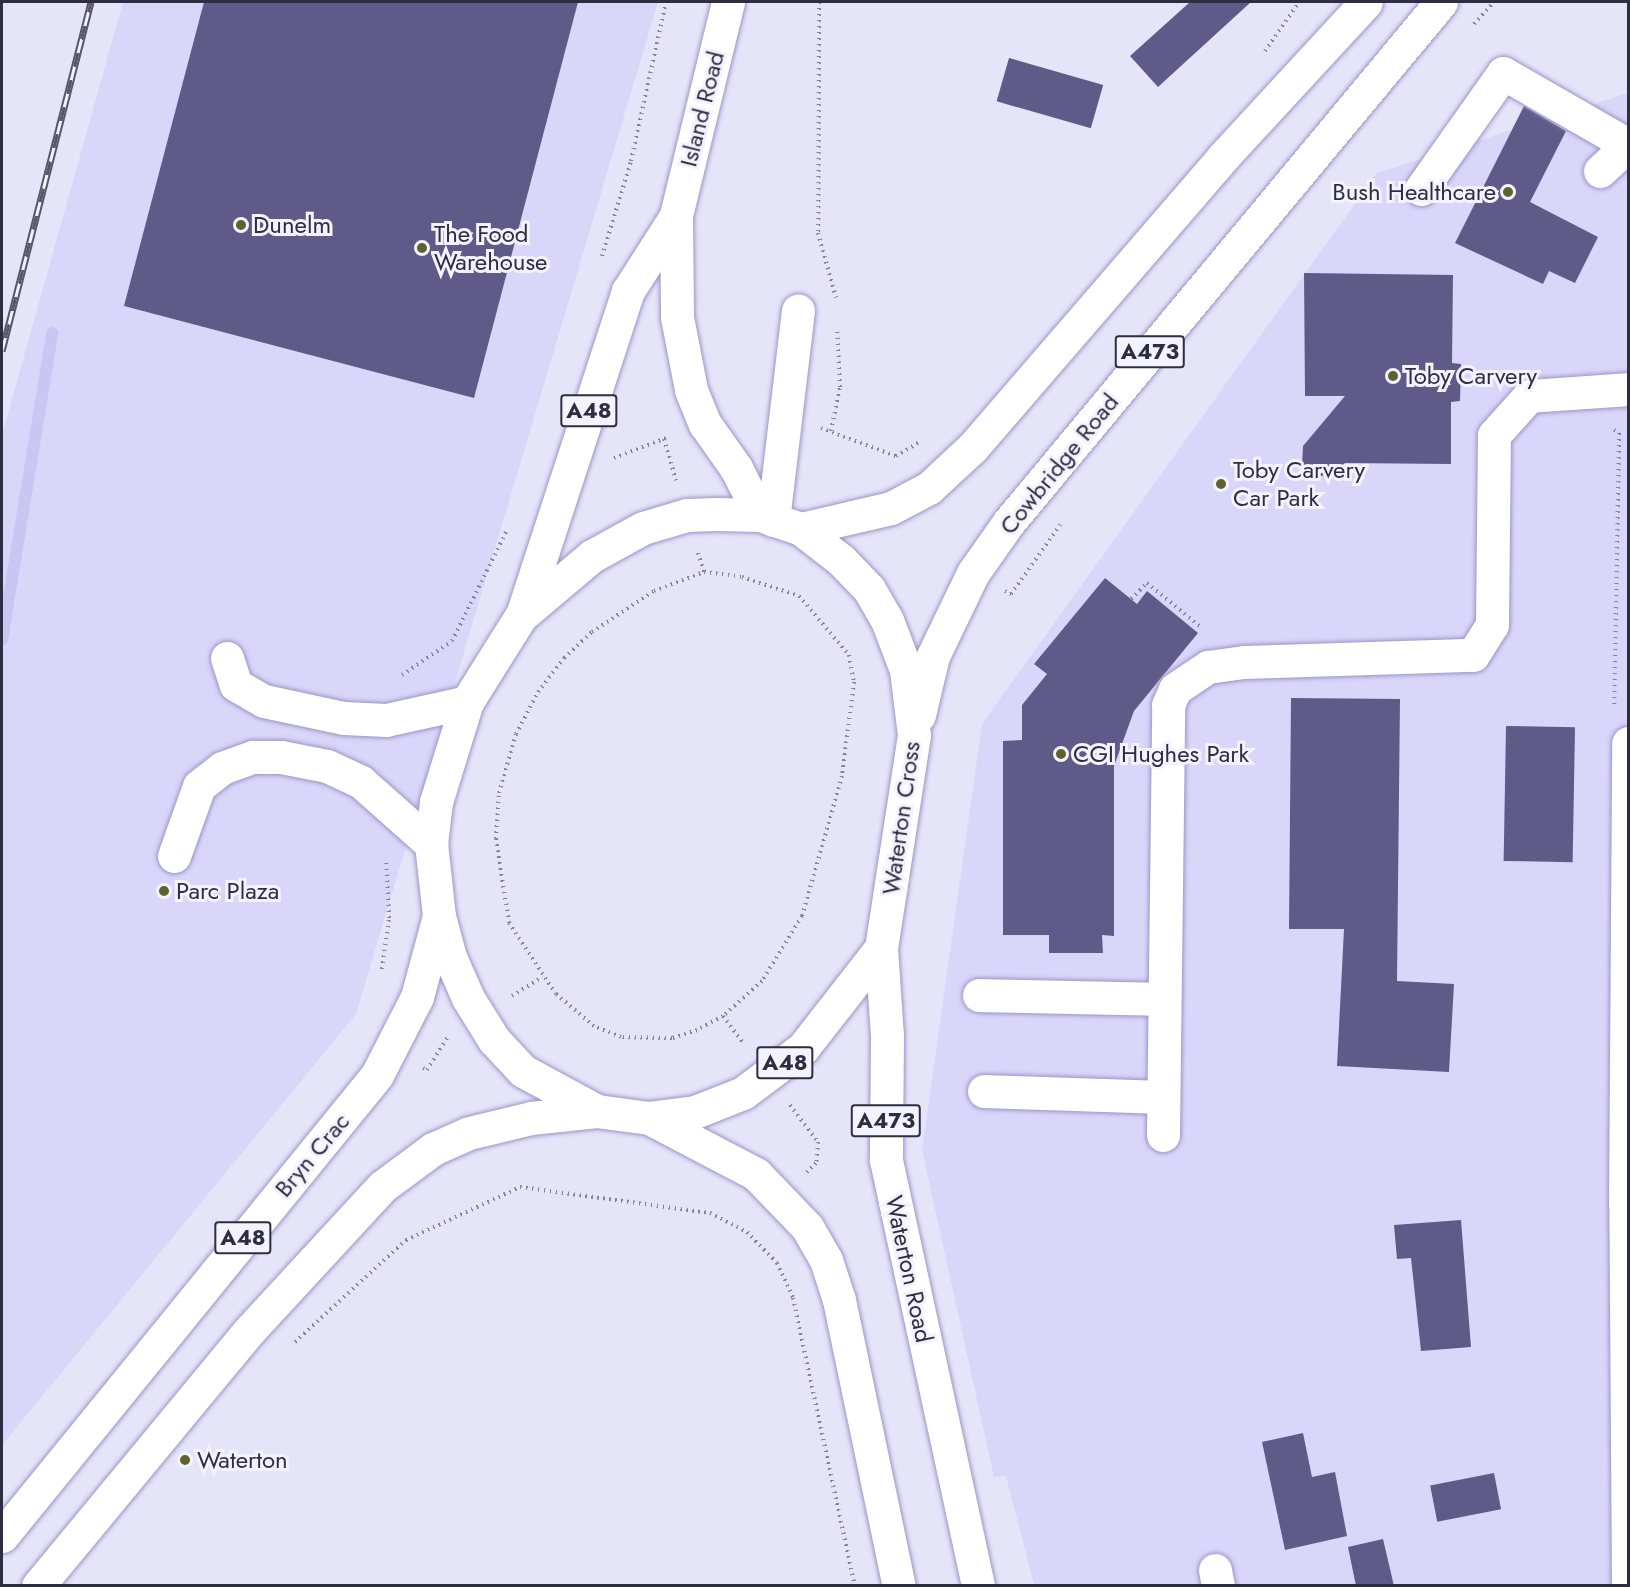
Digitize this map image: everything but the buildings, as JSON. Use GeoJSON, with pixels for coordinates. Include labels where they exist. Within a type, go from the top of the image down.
{"type":"FeatureCollection","features":[{"type":"Feature","properties":{"kind":"main road","name":"Island Road"},"geometry":{"type":"LineString","coordinates":[[676,216],[728,2]]}},
{"type":"Feature","properties":{"kind":"main road","name":"A473"},"geometry":{"type":"LineString","coordinates":[[778,521],[891,508],[929,488],[973,447],[1224,156],[1366,2]]}},
{"type":"Feature","properties":{"kind":"main road","name":"Cowbridge Road"},"geometry":{"type":"LineString","coordinates":[[914,735],[933,656],[973,573],[1009,522],[1441,2]]}},
{"type":"Feature","properties":{"kind":"main road"},"geometry":{"type":"LineString","coordinates":[[1421,189],[1503,73],[1628,145],[1600,171]]}},
{"type":"Feature","properties":{"kind":"main road","name":"A48"},"geometry":{"type":"LineString","coordinates":[[676,216],[677,317],[691,390],[705,424],[778,521]]}},
{"type":"Feature","properties":{"kind":"main road","name":"A48"},"geometry":{"type":"LineString","coordinates":[[521,616],[628,291],[676,216]]}},
{"type":"Feature","properties":{"kind":"main road"},"geometry":{"type":"LineString","coordinates":[[778,521],[783,415],[798,310]]}},
{"type":"Feature","properties":{"kind":"main road"},"geometry":{"type":"LineString","coordinates":[[1163,1135],[1168,705],[1175,689],[1208,667],[1244,662],[1473,655],[1492,625],[1494,435],[1529,396],[1629,389]]}},
{"type":"Feature","properties":{"kind":"main road","name":"Waterton Cross"},"geometry":{"type":"LineString","coordinates":[[687,515],[778,521],[841,560],[869,589],[886,620],[906,670],[914,735],[881,948],[803,1048],[743,1093],[695,1112],[649,1118],[597,1111],[523,1071],[494,1040],[468,998],[450,957],[439,916],[431,844],[436,802],[467,702],[521,616],[592,556],[643,528],[687,515]]}},
{"type":"Feature","properties":{"kind":"main road"},"geometry":{"type":"LineString","coordinates":[[227,658],[236,684],[264,701],[344,718],[386,720],[467,702]]}},
{"type":"Feature","properties":{"kind":"main road"},"geometry":{"type":"LineString","coordinates":[[1628,1586],[1629,743]]}},
{"type":"Feature","properties":{"kind":"main road"},"geometry":{"type":"LineString","coordinates":[[174,856],[199,786],[222,768],[253,757],[281,757],[327,766],[361,782],[431,844]]}},
{"type":"Feature","properties":{"kind":"main road","name":"Bryn Crac"},"geometry":{"type":"LineString","coordinates":[[2,1536],[377,1075],[417,997],[439,916]]}},
{"type":"Feature","properties":{"kind":"main road","name":"Waterton Road"},"geometry":{"type":"LineString","coordinates":[[881,948],[887,1035],[886,1160],[978,1586]]}},
{"type":"Feature","properties":{"kind":"main road"},"geometry":{"type":"LineString","coordinates":[[979,995],[1164,999]]}},
{"type":"Feature","properties":{"kind":"main road"},"geometry":{"type":"LineString","coordinates":[[984,1091],[1164,1097]]}},
{"type":"Feature","properties":{"kind":"main road","name":"A48"},"geometry":{"type":"LineString","coordinates":[[38,1586],[249,1331],[383,1186],[433,1149],[469,1133],[531,1118],[597,1111]]}},
{"type":"Feature","properties":{"kind":"main road"},"geometry":{"type":"LineString","coordinates":[[649,1118],[756,1174],[807,1227],[826,1260],[839,1299],[899,1586]]}},
{"type":"Feature","properties":{"kind":"path"},"geometry":{"type":"LineString","coordinates":[[600,261],[631,162],[666,2]]}},
{"type":"Feature","properties":{"kind":"path"},"geometry":{"type":"LineString","coordinates":[[819,2],[818,233],[836,305]]}},
{"type":"Feature","properties":{"kind":"path"},"geometry":{"type":"LineString","coordinates":[[1259,60],[1299,2]]}},
{"type":"Feature","properties":{"kind":"path"},"geometry":{"type":"LineString","coordinates":[[831,431],[840,387],[837,317]]}},
{"type":"Feature","properties":{"kind":"path"},"geometry":{"type":"LineString","coordinates":[[783,415],[896,456],[922,440]]}},
{"type":"Feature","properties":{"kind":"path"},"geometry":{"type":"LineString","coordinates":[[577,449],[610,460],[705,424]]}},
{"type":"Feature","properties":{"kind":"path"},"geometry":{"type":"LineString","coordinates":[[1606,425],[1619,433],[1614,713]]}},
{"type":"Feature","properties":{"kind":"path"},"geometry":{"type":"LineString","coordinates":[[399,677],[452,641],[511,519]]}},
{"type":"Feature","properties":{"kind":"path"},"geometry":{"type":"LineString","coordinates":[[704,572],[742,577],[799,596],[849,655],[854,682],[842,776],[801,916],[762,981],[723,1016],[698,1030],[650,1040],[621,1037],[594,1026],[542,977],[509,923],[496,838],[499,793],[516,734],[538,692],[564,658],[592,632],[654,591],[704,572]]}},
{"type":"Feature","properties":{"kind":"path"},"geometry":{"type":"LineString","coordinates":[[1131,599],[1147,583],[1207,632]]}},
{"type":"Feature","properties":{"kind":"path"},"geometry":{"type":"LineString","coordinates":[[380,980],[390,883],[382,850]]}},
{"type":"Feature","properties":{"kind":"path"},"geometry":{"type":"LineString","coordinates":[[723,1016],[818,1142],[816,1163],[747,1232]]}},
{"type":"Feature","properties":{"kind":"path"},"geometry":{"type":"LineString","coordinates":[[287,1349],[406,1239],[520,1187],[710,1213],[747,1232],[777,1263],[793,1298],[855,1586]]}},
{"type":"Feature","properties":{"kind":"shaded area","name":"Parc Plaza"},"geometry":{"type":"Polygon","coordinates":[[[123,2],[658,2],[356,1014],[2,1445],[2,435],[123,2]]]}},
{"type":"Feature","properties":{"kind":"shaded area"},"geometry":{"type":"Polygon","coordinates":[[[1628,93],[1628,1585],[1034,1585],[1006,1476],[994,1477],[922,1150],[982,724],[1377,173],[1628,93]]]}},
{"type":"Feature","properties":{"kind":"waterway"},"geometry":{"type":"LineString","coordinates":[[2,640],[52,333]]}},
{"type":"Feature","properties":{"kind":"railway"},"geometry":{"type":"LineString","coordinates":[[2,351],[91,2]]}},
{"type":"Feature","properties":{"kind":"place","name":"Bush Healthcare"},"geometry":{"type":"Point","coordinates":[1508,192]}},
{"type":"Feature","properties":{"kind":"place","name":"Dunelm"},"geometry":{"type":"Point","coordinates":[241,225]}},
{"type":"Feature","properties":{"kind":"place","name":"The Food Warehouse"},"geometry":{"type":"Point","coordinates":[422,248]}},
{"type":"Feature","properties":{"kind":"place","name":"Toby Carvery"},"geometry":{"type":"Point","coordinates":[1393,376]}},
{"type":"Feature","properties":{"kind":"place","name":"Toby Carvery Car Park"},"geometry":{"type":"Point","coordinates":[1221,484]}},
{"type":"Feature","properties":{"kind":"place","name":"CGI Hughes Park"},"geometry":{"type":"Point","coordinates":[1061,754]}},
{"type":"Feature","properties":{"kind":"place","name":"Parc Plaza"},"geometry":{"type":"Point","coordinates":[164,891]}},
{"type":"Feature","properties":{"kind":"place","name":"Waterton"},"geometry":{"type":"Point","coordinates":[185,1460]}}]}
